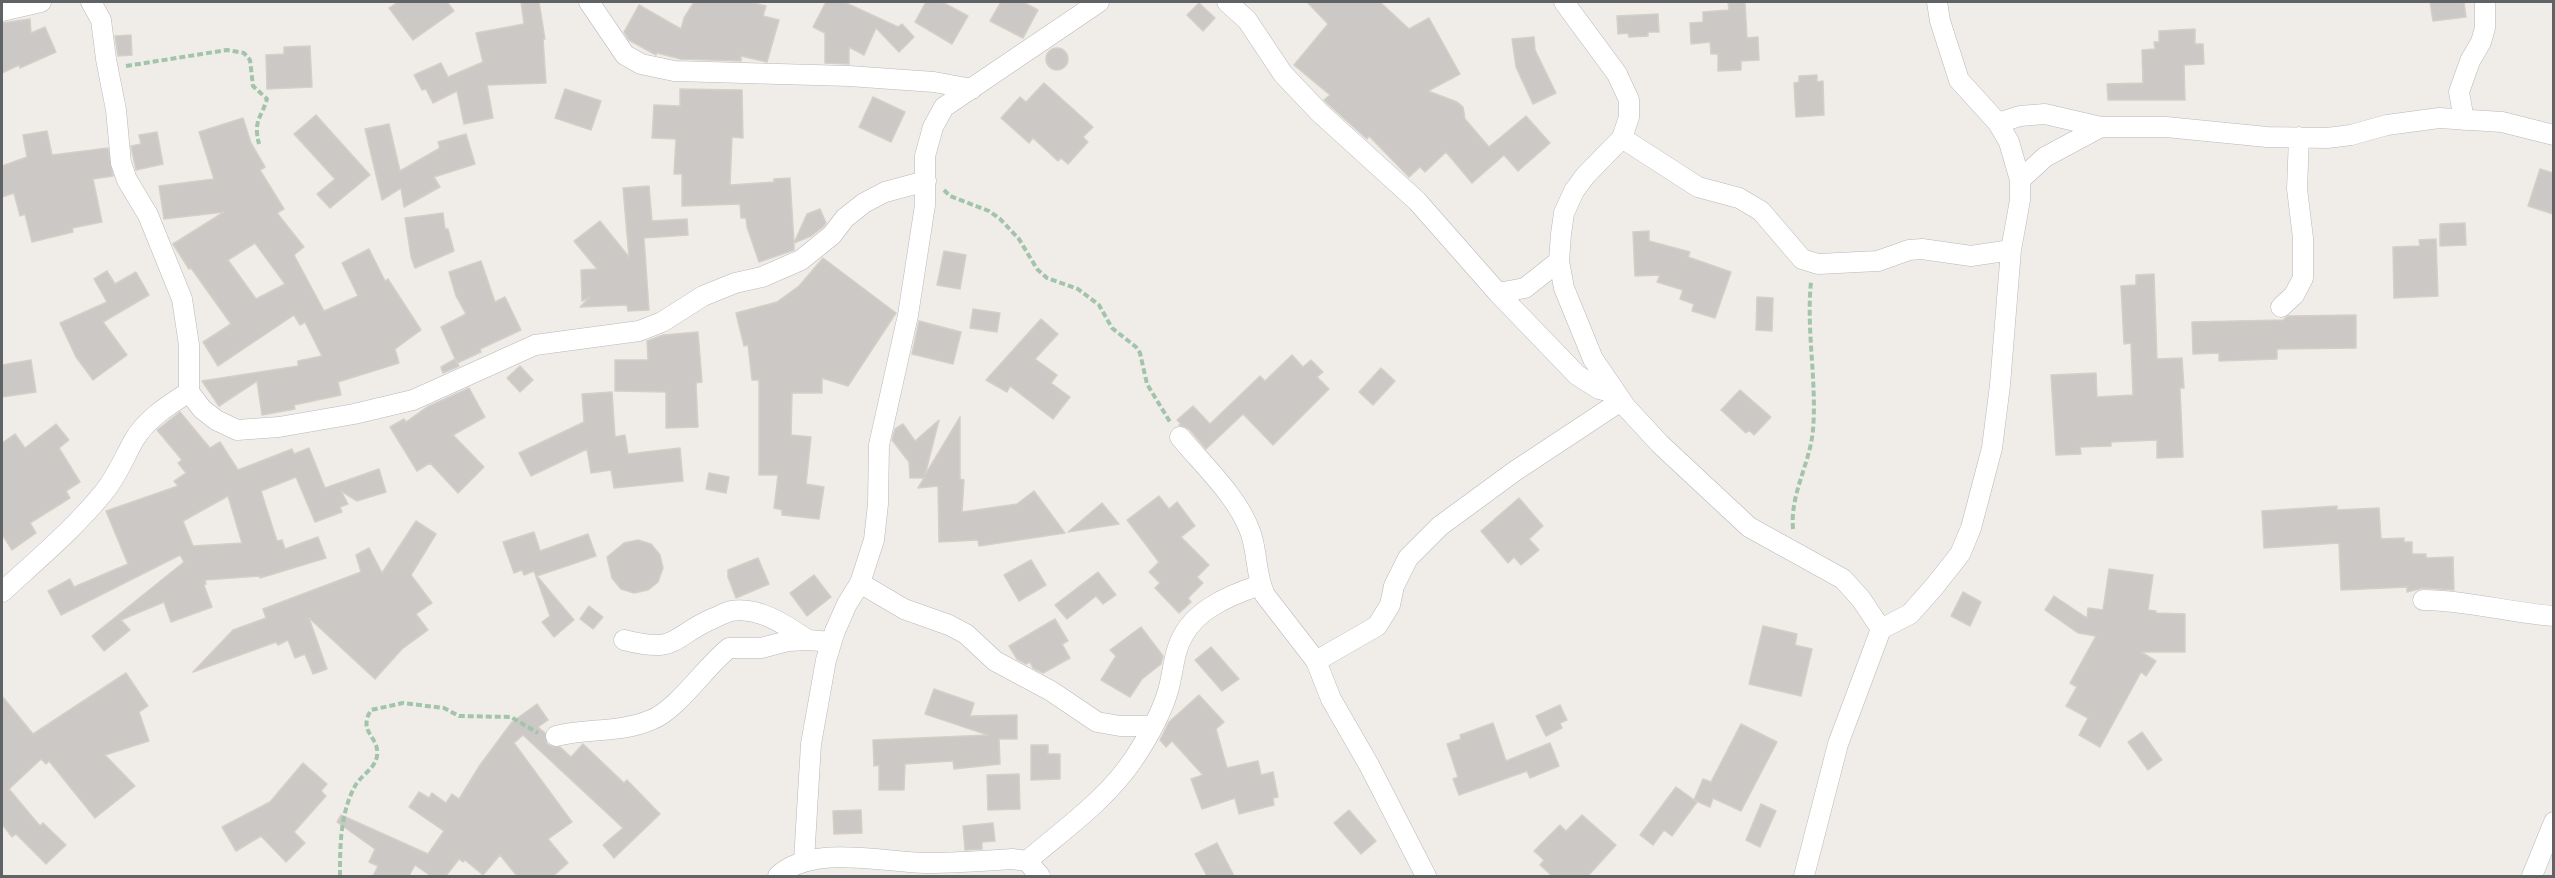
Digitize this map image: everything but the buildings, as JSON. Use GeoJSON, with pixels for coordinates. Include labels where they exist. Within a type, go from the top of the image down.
{"type":"FeatureCollection","features":[{"type":"Feature","properties":{"kind":"street"},"geometry":{"type":"LineString","coordinates":[[2,11],[41,2]]}},
{"type":"Feature","properties":{"kind":"street"},"geometry":{"type":"LineString","coordinates":[[91,2],[101,20],[122,163],[127,180],[148,215],[182,299],[189,345],[189,392],[202,409],[216,420],[237,430],[279,427],[354,414],[413,400],[535,345],[618,336],[639,331],[662,322],[703,296],[735,283],[762,277],[801,260],[832,235],[845,218],[864,203],[885,192],[926,177]]}},
{"type":"Feature","properties":{"kind":"street"},"geometry":{"type":"LineString","coordinates":[[589,2],[625,55],[641,64],[674,71],[849,76],[934,82],[972,89]]}},
{"type":"Feature","properties":{"kind":"street"},"geometry":{"type":"LineString","coordinates":[[804,861],[812,744],[826,660],[847,604],[860,583],[874,540],[878,504],[879,445],[908,315],[926,205],[925,156],[933,127],[944,107],[1099,2]]}},
{"type":"Feature","properties":{"kind":"street"},"geometry":{"type":"LineString","coordinates":[[1227,2],[1247,20],[1283,74],[1305,98],[1366,157],[1396,180],[1417,201],[1498,293],[1577,375],[1599,389],[1619,397]]}},
{"type":"Feature","properties":{"kind":"street"},"geometry":{"type":"LineString","coordinates":[[1564,2],[1617,74],[1629,100],[1629,117],[1622,138],[1584,176],[1564,213],[1559,261],[1564,288],[1593,359],[1619,397],[1660,444],[1749,527],[1843,579],[1881,629]]}},
{"type":"Feature","properties":{"kind":"street"},"geometry":{"type":"LineString","coordinates":[[1804,876],[1838,744],[1881,629],[1910,614],[1960,554],[1971,528],[1992,448],[2000,385],[2011,250],[2020,200],[2020,180],[2009,142],[1998,123],[1959,80],[1940,21],[1937,2]]}},
{"type":"Feature","properties":{"kind":"street"},"geometry":{"type":"LineString","coordinates":[[2464,120],[2459,92],[2461,81],[2481,42],[2485,28],[2485,2]]}},
{"type":"Feature","properties":{"kind":"street"},"geometry":{"type":"LineString","coordinates":[[1998,123],[2020,116],[2045,114],[2101,127],[2166,127],[2267,137],[2351,135],[2387,125],[2439,118],[2502,122],[2553,135]]}},
{"type":"Feature","properties":{"kind":"street"},"geometry":{"type":"LineString","coordinates":[[2020,180],[2045,157],[2101,127]]}},
{"type":"Feature","properties":{"kind":"street"},"geometry":{"type":"LineString","coordinates":[[2281,307],[2294,295],[2303,278],[2297,189],[2299,136]]}},
{"type":"Feature","properties":{"kind":"street"},"geometry":{"type":"LineString","coordinates":[[1622,138],[1698,187],[1739,198],[1761,211],[1802,259],[1813,263],[1878,261],[1909,250],[1922,249],[1971,256],[2011,250]]}},
{"type":"Feature","properties":{"kind":"street"},"geometry":{"type":"LineString","coordinates":[[1498,293],[1526,288],[1559,261]]}},
{"type":"Feature","properties":{"kind":"street"},"geometry":{"type":"LineString","coordinates":[[2,592],[57,542],[104,493],[119,471],[135,439],[149,420],[189,392]]}},
{"type":"Feature","properties":{"kind":"street"},"geometry":{"type":"LineString","coordinates":[[1316,661],[1377,626],[1390,605],[1394,586],[1408,558],[1440,526],[1619,397]]}},
{"type":"Feature","properties":{"kind":"street"},"geometry":{"type":"LineString","coordinates":[[1180,437],[1231,497],[1249,528],[1254,543],[1260,585],[1316,661],[1331,699],[1369,765],[1426,876]]}},
{"type":"Feature","properties":{"kind":"street"},"geometry":{"type":"LineString","coordinates":[[860,583],[904,609],[949,625],[966,634],[995,661],[1051,691],[1097,722],[1120,726],[1153,726]]}},
{"type":"Feature","properties":{"kind":"street"},"geometry":{"type":"LineString","coordinates":[[1027,861],[1117,782],[1153,726],[1168,691],[1177,649],[1184,632],[1222,599],[1260,585]]}},
{"type":"Feature","properties":{"kind":"street"},"geometry":{"type":"LineString","coordinates":[[2423,600],[2439,600],[2553,616]]}},
{"type":"Feature","properties":{"kind":"street"},"geometry":{"type":"LineString","coordinates":[[624,640],[649,646],[665,646],[731,611],[754,612],[783,624],[808,640]]}},
{"type":"Feature","properties":{"kind":"street"},"geometry":{"type":"LineString","coordinates":[[556,736],[591,730],[604,731],[652,720],[673,704],[729,648],[761,648],[788,641],[831,642]]}},
{"type":"Feature","properties":{"kind":"street"},"geometry":{"type":"LineString","coordinates":[[2532,876],[2553,822]]}},
{"type":"Feature","properties":{"kind":"street"},"geometry":{"type":"LineString","coordinates":[[778,876],[787,868],[804,861],[834,858],[923,863],[1012,859],[1027,861],[1040,876]]}},
{"type":"Feature","properties":{"kind":"path"},"geometry":{"type":"LineString","coordinates":[[108,69],[227,50],[244,53],[250,60],[253,86],[267,99],[256,120],[260,144]]}},
{"type":"Feature","properties":{"kind":"path"},"geometry":{"type":"LineString","coordinates":[[926,177],[950,196],[989,211],[1000,219],[1012,230],[1037,269],[1047,278],[1071,285],[1099,305],[1112,328],[1136,347],[1140,353],[1147,384],[1180,437]]}},
{"type":"Feature","properties":{"kind":"path"},"geometry":{"type":"LineString","coordinates":[[1795,554],[1791,511],[1799,478],[1810,449],[1813,429],[1809,327],[1813,263]]}},
{"type":"Feature","properties":{"kind":"path"},"geometry":{"type":"LineString","coordinates":[[340,876],[341,843],[349,798],[359,780],[376,760],[378,752],[365,726],[371,710],[412,704],[444,708],[459,717],[511,717],[541,735],[556,736]]}}]}
